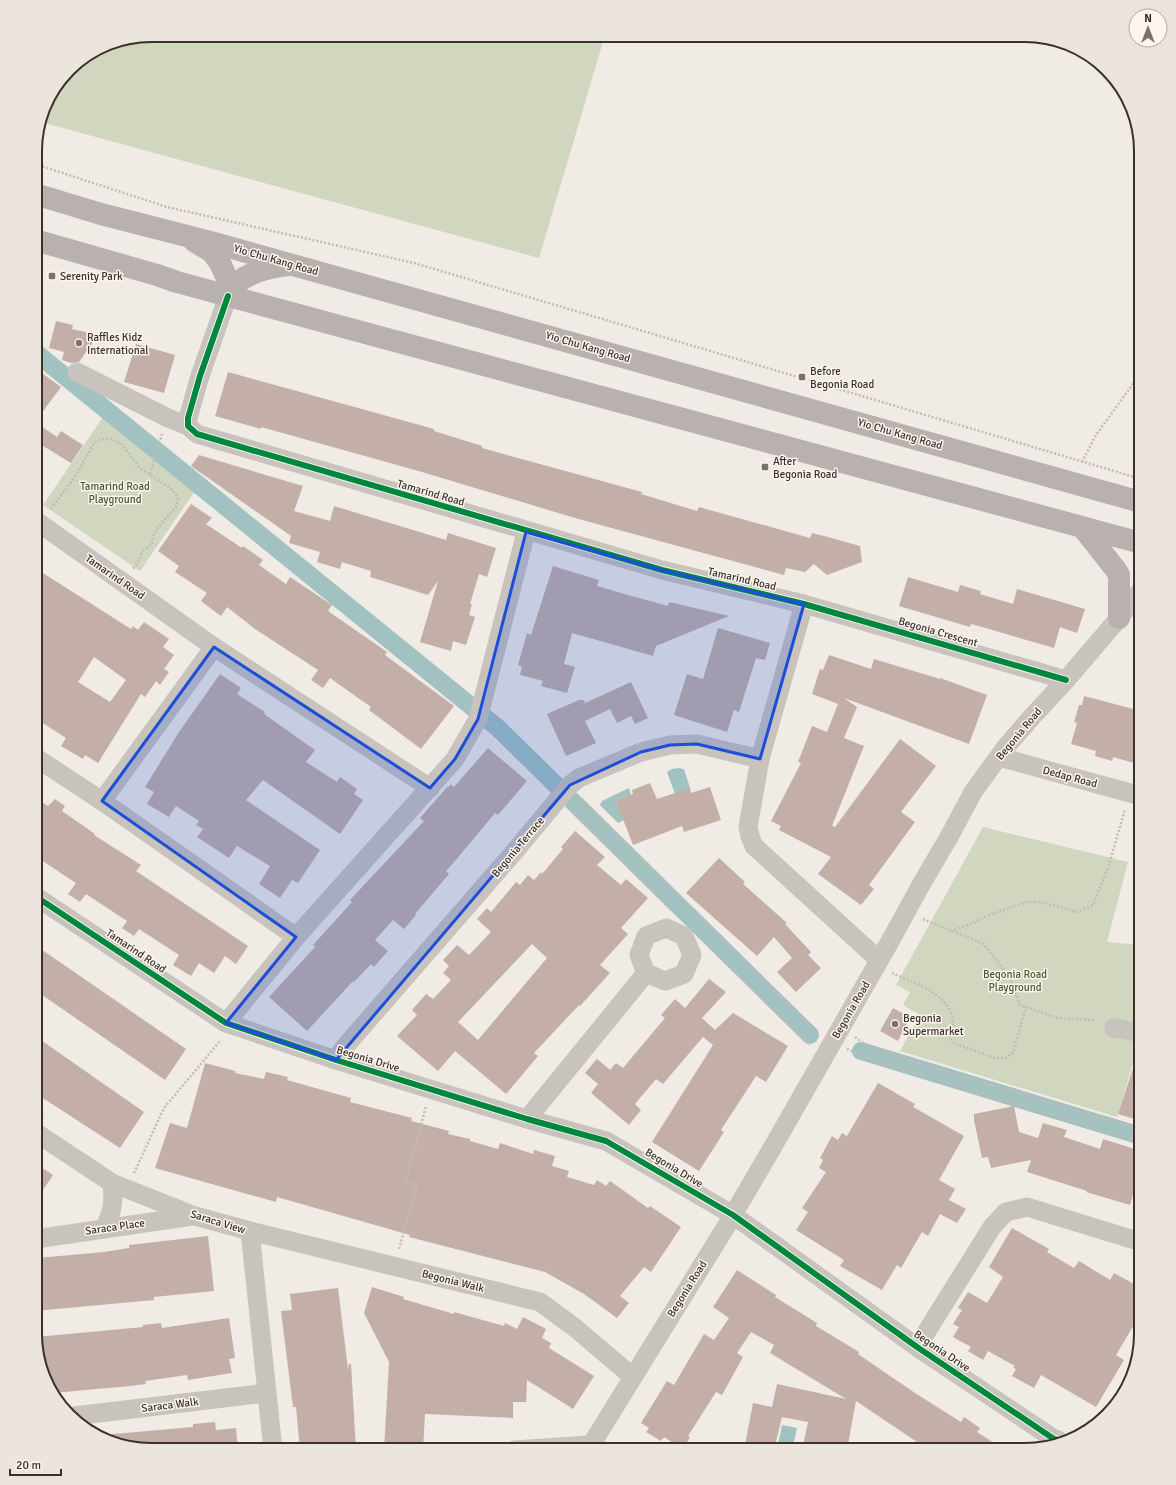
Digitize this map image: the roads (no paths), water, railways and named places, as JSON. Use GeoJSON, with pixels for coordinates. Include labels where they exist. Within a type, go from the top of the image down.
{"type":"FeatureCollection","features":[{"type":"Feature","properties":{"kind":"main road","name":"Yio Chu Kang Road"},"geometry":{"type":"LineString","coordinates":[[42,196],[101,214],[183,234],[1134,500]]}},
{"type":"Feature","properties":{"kind":"main road"},"geometry":{"type":"LineString","coordinates":[[183,234],[212,252],[220,263],[229,283],[228,296]]}},
{"type":"Feature","properties":{"kind":"main road"},"geometry":{"type":"LineString","coordinates":[[42,242],[228,296],[1134,541]]}},
{"type":"Feature","properties":{"kind":"main road"},"geometry":{"type":"LineString","coordinates":[[228,296],[236,283],[244,278],[270,267],[291,264]]}},
{"type":"Feature","properties":{"kind":"main road"},"geometry":{"type":"LineString","coordinates":[[1083,528],[1119,575],[1119,618]]}},
{"type":"Feature","properties":{"kind":"street"},"geometry":{"type":"LineString","coordinates":[[188,426],[188,418],[200,376],[228,296]]}},
{"type":"Feature","properties":{"kind":"street","name":"Tamarind Road"},"geometry":{"type":"LineString","coordinates":[[76,372],[168,418],[188,426],[197,434],[526,532],[662,570],[804,604]]}},
{"type":"Feature","properties":{"kind":"street","name":"Tamarind Road"},"geometry":{"type":"LineString","coordinates":[[42,516],[214,647],[430,788]]}},
{"type":"Feature","properties":{"kind":"street"},"geometry":{"type":"LineString","coordinates":[[224,1030],[296,938],[455,759],[483,717],[526,532]]}},
{"type":"Feature","properties":{"kind":"street","name":"Begonia Road"},"geometry":{"type":"LineString","coordinates":[[592,1443],[733,1215],[830,1046],[883,966],[922,883],[974,792],[999,757],[1030,719],[1066,680],[1134,599]]}},
{"type":"Feature","properties":{"kind":"street"},"geometry":{"type":"LineString","coordinates":[[804,604],[760,759],[748,827],[754,846],[883,966]]}},
{"type":"Feature","properties":{"kind":"street","name":"Begonia Crescent"},"geometry":{"type":"LineString","coordinates":[[804,604],[1066,680]]}},
{"type":"Feature","properties":{"kind":"street"},"geometry":{"type":"LineString","coordinates":[[102,801],[214,647]]}},
{"type":"Feature","properties":{"kind":"street","name":"Begonia Terrace"},"geometry":{"type":"LineString","coordinates":[[336,1060],[342,1050],[564,791],[579,778],[641,752],[670,745],[697,744],[760,759]]}},
{"type":"Feature","properties":{"kind":"street","name":"Dedap Road"},"geometry":{"type":"LineString","coordinates":[[999,757],[1134,794]]}},
{"type":"Feature","properties":{"kind":"street"},"geometry":{"type":"LineString","coordinates":[[42,762],[102,801],[296,938]]}},
{"type":"Feature","properties":{"kind":"street","name":"Tamarind Road"},"geometry":{"type":"LineString","coordinates":[[42,901],[224,1030]]}},
{"type":"Feature","properties":{"kind":"street"},"geometry":{"type":"LineString","coordinates":[[527,1119],[646,974]]}},
{"type":"Feature","properties":{"kind":"street"},"geometry":{"type":"LineString","coordinates":[[1114,1028],[1134,1032]]}},
{"type":"Feature","properties":{"kind":"street","name":"Begonia Drive"},"geometry":{"type":"LineString","coordinates":[[224,1030],[336,1060],[527,1119],[606,1141],[733,1215],[917,1346],[1055,1438]]}},
{"type":"Feature","properties":{"kind":"street","name":"Saraca View"},"geometry":{"type":"LineString","coordinates":[[42,1137],[112,1183],[195,1216],[250,1232],[272,1443]]}},
{"type":"Feature","properties":{"kind":"street"},"geometry":{"type":"LineString","coordinates":[[104,1229],[111,1214],[114,1199],[112,1183]]}},
{"type":"Feature","properties":{"kind":"street","name":"Begonia Drive"},"geometry":{"type":"LineString","coordinates":[[917,1346],[992,1227],[1006,1212],[1027,1207],[1134,1240]]}},
{"type":"Feature","properties":{"kind":"street","name":"Saraca Place"},"geometry":{"type":"LineString","coordinates":[[42,1238],[195,1216]]}},
{"type":"Feature","properties":{"kind":"street","name":"Begonia Walk"},"geometry":{"type":"LineString","coordinates":[[250,1232],[540,1302],[574,1327],[633,1377]]}},
{"type":"Feature","properties":{"kind":"street","name":"Saraca Walk"},"geometry":{"type":"LineString","coordinates":[[78,1415],[266,1393]]}},
{"type":"Feature","properties":{"kind":"water"},"geometry":{"type":"Polygon","coordinates":[[[678,768],[684,769],[690,788],[675,794],[667,772],[678,768]]]}},
{"type":"Feature","properties":{"kind":"water"},"geometry":{"type":"Polygon","coordinates":[[[629,788],[631,795],[616,801],[624,820],[618,823],[600,805],[602,801],[629,788]]]}},
{"type":"Feature","properties":{"kind":"water"},"geometry":{"type":"Polygon","coordinates":[[[782,1425],[797,1428],[794,1443],[778,1443],[782,1425]]]}},
{"type":"Feature","properties":{"kind":"waterway"},"geometry":{"type":"LineString","coordinates":[[42,358],[498,728],[810,1035]]}},
{"type":"Feature","properties":{"kind":"waterway"},"geometry":{"type":"LineString","coordinates":[[861,1051],[1134,1134]]}},
{"type":"Feature","properties":{"kind":"place","name":"Serenity Park"},"geometry":{"type":"Point","coordinates":[52,276]}},
{"type":"Feature","properties":{"kind":"place","name":"Raffles Kidz International"},"geometry":{"type":"Point","coordinates":[79,343]}},
{"type":"Feature","properties":{"kind":"place","name":"Before Begonia Road"},"geometry":{"type":"Point","coordinates":[802,377]}},
{"type":"Feature","properties":{"kind":"place","name":"After Begonia Road"},"geometry":{"type":"Point","coordinates":[765,467]}},
{"type":"Feature","properties":{"kind":"place","name":"Begonia Supermarket"},"geometry":{"type":"Point","coordinates":[895,1024]}},
{"type":"Feature","properties":{"kind":"park label","name":"Tamarind Road Playground"},"geometry":{"type":"Point","coordinates":[115,492]}},
{"type":"Feature","properties":{"kind":"park label","name":"Begonia Road Playground"},"geometry":{"type":"Point","coordinates":[1015,980]}}]}
